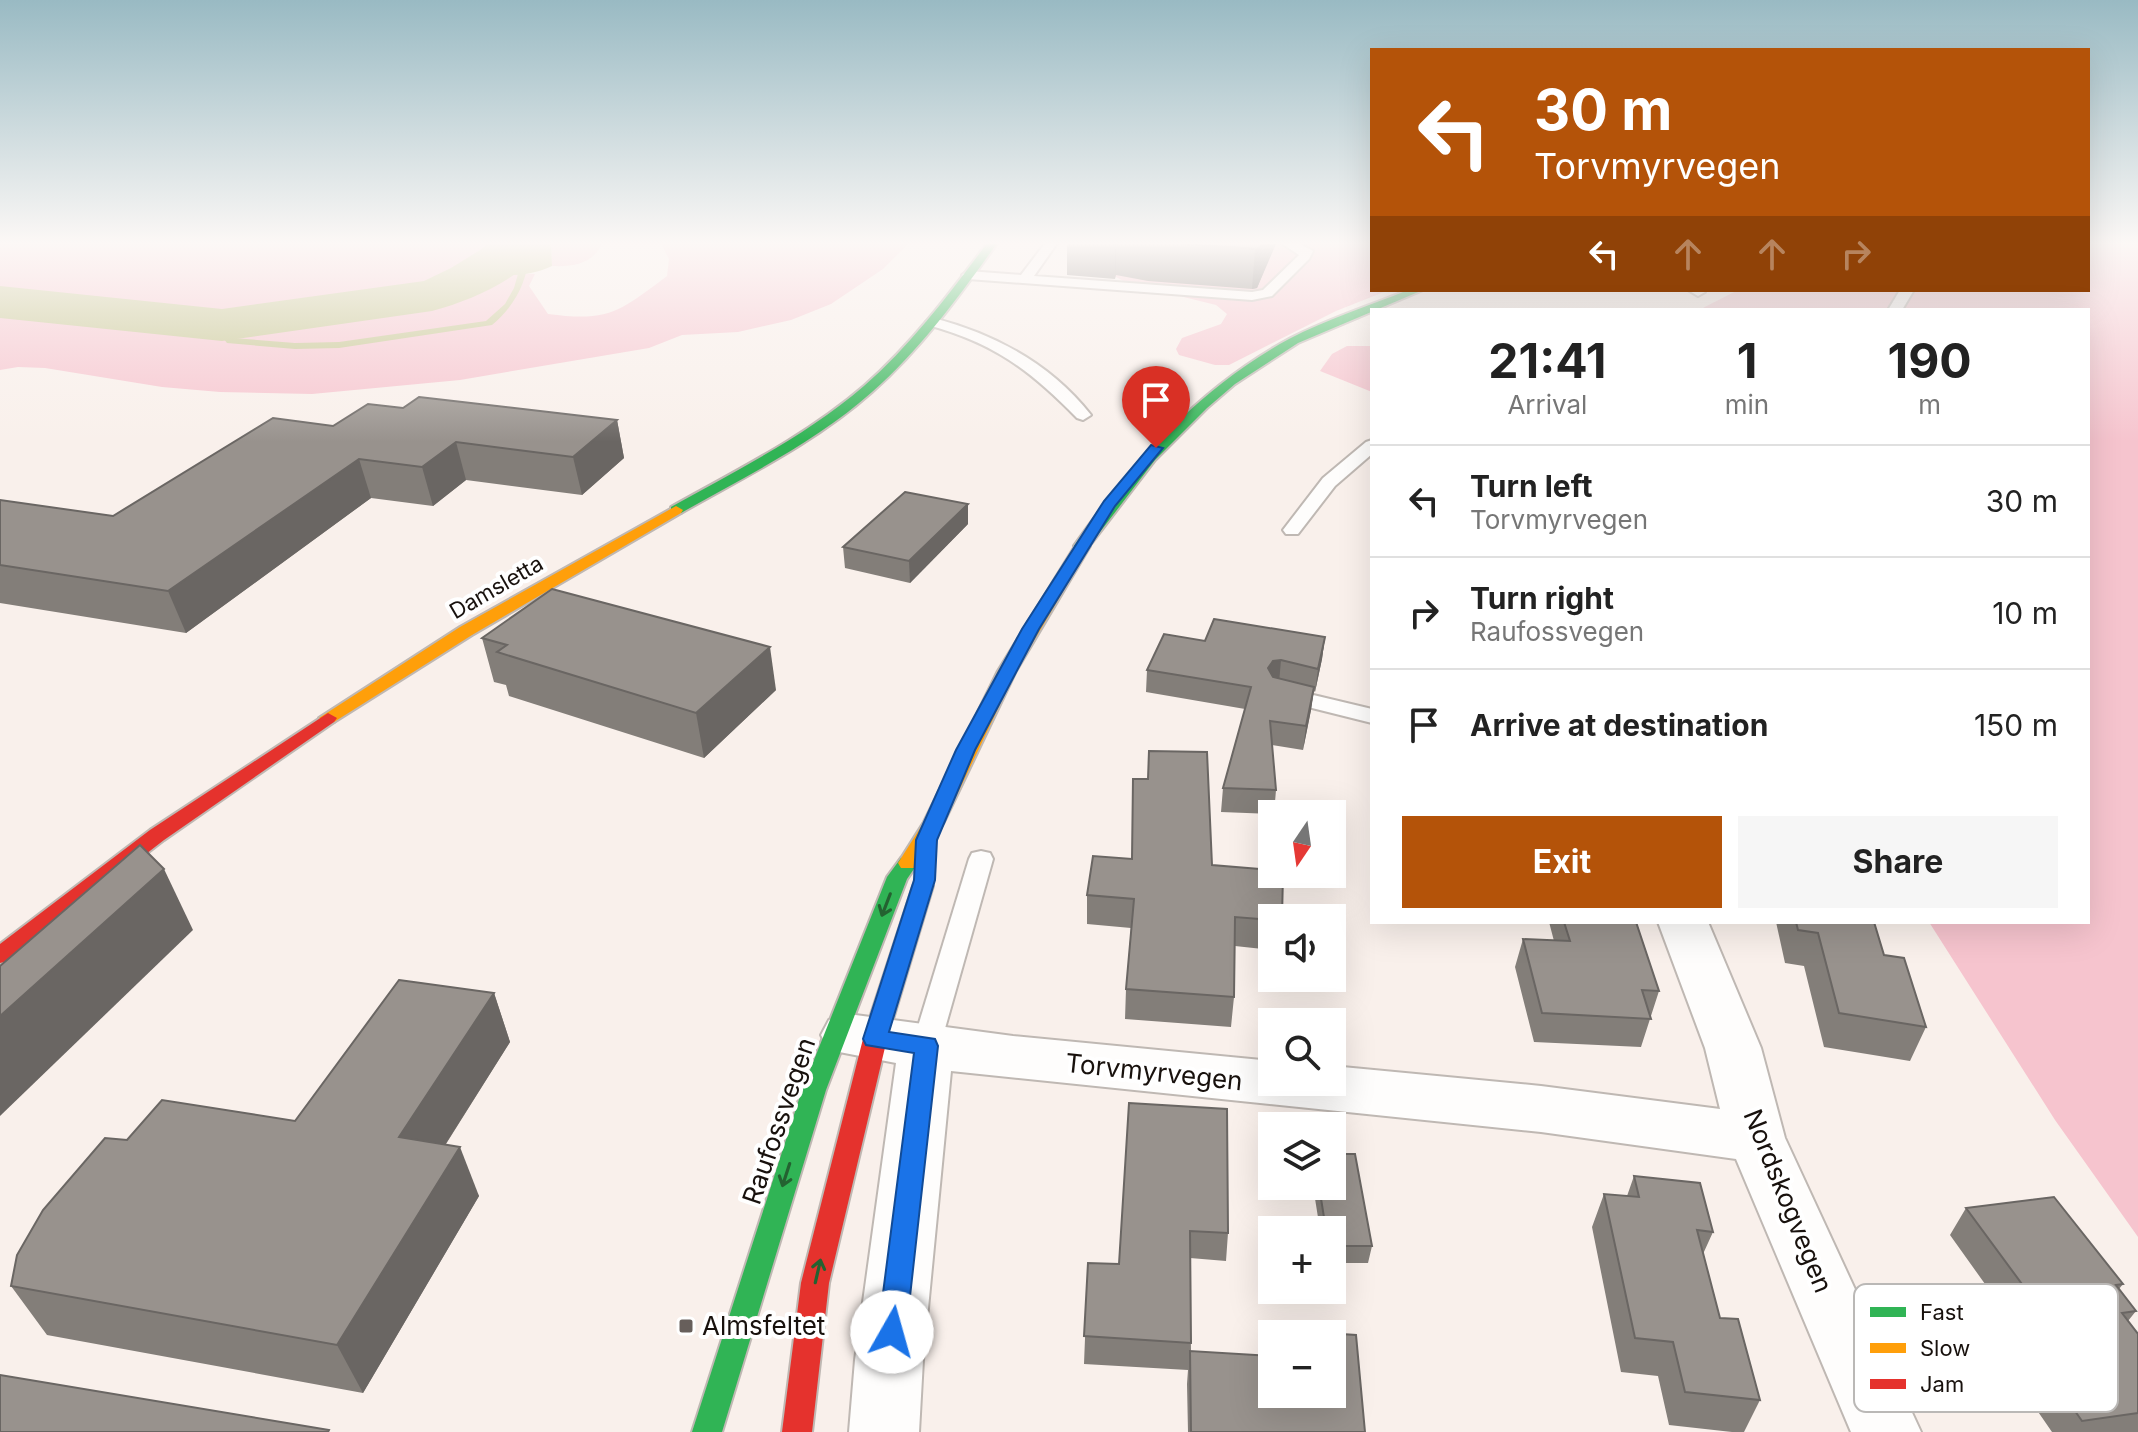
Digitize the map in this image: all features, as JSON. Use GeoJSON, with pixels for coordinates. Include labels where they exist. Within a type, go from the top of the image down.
{"type":"FeatureCollection","features":[{"type":"Feature","properties":{"kind":"main road","name":"Damsletta"},"geometry":{"type":"LineString","coordinates":[[0,955],[65,903],[245,772],[430,652],[617,546],[829,418],[864,393],[917,343],[943,309]]}},
{"type":"Feature","properties":{"kind":"main road","name":"Raufossvegen"},"geometry":{"type":"LineString","coordinates":[[707,1432],[814,1090],[879,1039],[897,877],[927,840],[966,750],[1015,655],[1069,565],[1141,464],[1187,415],[1263,359],[1326,326],[1370,309]]}},
{"type":"Feature","properties":{"kind":"main road","name":"Raufossvegen"},"geometry":{"type":"LineString","coordinates":[[797,1432],[815,1283],[879,1039],[925,880],[927,840]]}},
{"type":"Feature","properties":{"kind":"street","name":"Nordskogvegen"},"geometry":{"type":"LineString","coordinates":[[1684,924],[1733,1048],[1756,1138],[1854,1360]]}},
{"type":"Feature","properties":{"kind":"street","name":"Torvmyrvegen"},"geometry":{"type":"LineString","coordinates":[[879,1039],[1260,1083],[1513,1106],[1756,1138]]}},
{"type":"Feature","properties":{"kind":"street"},"geometry":{"type":"LineString","coordinates":[[879,1039],[889,1360],[884,1432]]}},
{"type":"Feature","properties":{"kind":"street","name":"Nordskogvegen"},"geometry":{"type":"LineString","coordinates":[[1877,1412],[1886,1432]]}},
{"type":"Feature","properties":{"kind":"lane"},"geometry":{"type":"LineString","coordinates":[[933,322],[973,332],[1015,353],[1083,415]]}},
{"type":"Feature","properties":{"kind":"lane"},"geometry":{"type":"LineString","coordinates":[[1292,530],[1329,482],[1370,447]]}},
{"type":"Feature","properties":{"kind":"lane"},"geometry":{"type":"LineString","coordinates":[[1279,692],[1370,715]]}},
{"type":"Feature","properties":{"kind":"lane"},"geometry":{"type":"LineString","coordinates":[[879,1039],[981,859]]}},
{"type":"Feature","properties":{"kind":"shaded area"},"geometry":{"type":"Polygon","coordinates":[[[0,309],[544,309],[548,314],[586,316],[618,309],[819,309],[791,320],[738,332],[682,335],[649,348],[460,380],[312,394],[162,387],[45,368],[0,370],[0,309]]]}},
{"type":"Feature","properties":{"kind":"shaded area"},"geometry":{"type":"Polygon","coordinates":[[[1221,309],[1341,309],[1229,365],[1215,365],[1179,355],[1176,349],[1182,338],[1221,324],[1227,314],[1221,309]]]}},
{"type":"Feature","properties":{"kind":"shaded area"},"geometry":{"type":"Polygon","coordinates":[[[2090,309],[2138,309],[2138,1237],[2055,1120],[1930,924],[2090,924],[2090,309]]]}},
{"type":"Feature","properties":{"kind":"shaded area"},"geometry":{"type":"Polygon","coordinates":[[[1347,346],[1370,346],[1370,391],[1320,371],[1332,354],[1347,346]]]}},
{"type":"Feature","properties":{"kind":"building"},"geometry":{"type":"Polygon","coordinates":[[[419,397],[617,420],[573,457],[456,442],[422,467],[359,459],[168,591],[0,565],[0,500],[113,516],[273,418],[333,426],[368,404],[403,408],[419,397]]]}},
{"type":"Feature","properties":{"kind":"building"},"geometry":{"type":"Polygon","coordinates":[[[905,492],[968,504],[909,561],[843,547],[905,492]]]}},
{"type":"Feature","properties":{"kind":"building"},"geometry":{"type":"Polygon","coordinates":[[[552,589],[770,647],[696,713],[497,652],[507,645],[482,638],[552,589]]]}},
{"type":"Feature","properties":{"kind":"building"},"geometry":{"type":"Polygon","coordinates":[[[1214,619],[1325,637],[1318,669],[1281,660],[1273,661],[1268,668],[1273,677],[1314,687],[1306,726],[1270,721],[1276,790],[1223,788],[1251,687],[1147,670],[1164,634],[1205,641],[1214,619]]]}},
{"type":"Feature","properties":{"kind":"building"},"geometry":{"type":"Polygon","coordinates":[[[1149,751],[1207,752],[1212,865],[1258,869],[1258,888],[1283,888],[1282,904],[1258,904],[1258,919],[1235,917],[1234,997],[1126,989],[1134,899],[1087,895],[1093,856],[1132,859],[1133,779],[1148,779],[1149,751]]]}},
{"type":"Feature","properties":{"kind":"building"},"geometry":{"type":"Polygon","coordinates":[[[140,845],[164,869],[0,1016],[0,966],[140,845]]]}},
{"type":"Feature","properties":{"kind":"building"},"geometry":{"type":"Polygon","coordinates":[[[1565,924],[1637,924],[1659,991],[1642,990],[1651,1019],[1542,1013],[1523,939],[1570,941],[1565,924]]]}},
{"type":"Feature","properties":{"kind":"building"},"geometry":{"type":"Polygon","coordinates":[[[1796,924],[1875,924],[1884,955],[1904,958],[1926,1027],[1839,1013],[1818,933],[1798,930],[1796,924]]]}},
{"type":"Feature","properties":{"kind":"building"},"geometry":{"type":"Polygon","coordinates":[[[399,980],[494,993],[399,1137],[460,1147],[337,1345],[11,1286],[17,1255],[43,1210],[105,1138],[127,1140],[162,1100],[295,1121],[399,980]]]}},
{"type":"Feature","properties":{"kind":"building"},"geometry":{"type":"Polygon","coordinates":[[[1129,1103],[1227,1109],[1228,1233],[1190,1231],[1191,1343],[1084,1336],[1088,1263],[1119,1264],[1129,1103]]]}},
{"type":"Feature","properties":{"kind":"building"},"geometry":{"type":"Polygon","coordinates":[[[1346,1154],[1355,1154],[1372,1246],[1346,1246],[1346,1216],[1324,1216],[1321,1200],[1346,1200],[1346,1154]]]}},
{"type":"Feature","properties":{"kind":"building"},"geometry":{"type":"Polygon","coordinates":[[[1634,1176],[1700,1183],[1713,1232],[1697,1230],[1720,1318],[1738,1319],[1760,1400],[1685,1392],[1673,1342],[1635,1338],[1604,1194],[1639,1197],[1634,1176]]]}},
{"type":"Feature","properties":{"kind":"building"},"geometry":{"type":"Polygon","coordinates":[[[2054,1197],[2123,1284],[2022,1284],[1966,1208],[2054,1197]]]}},
{"type":"Feature","properties":{"kind":"building"},"geometry":{"type":"Polygon","coordinates":[[[2118,1288],[2136,1311],[2122,1313],[2138,1334],[2138,1413],[2082,1421],[2076,1412],[2118,1412],[2118,1288]]]}},
{"type":"Feature","properties":{"kind":"building"},"geometry":{"type":"Polygon","coordinates":[[[1346,1334],[1356,1335],[1365,1432],[1191,1432],[1190,1351],[1258,1355],[1258,1408],[1346,1408],[1346,1334]]]}},
{"type":"Feature","properties":{"kind":"building"},"geometry":{"type":"Polygon","coordinates":[[[0,1375],[329,1430],[0,1432],[0,1375]]]}},
{"type":"Feature","properties":{"kind":"waterway"},"geometry":{"type":"LineString","coordinates":[[66,309],[222,325],[339,309]]}},
{"type":"Feature","properties":{"kind":"waterway"},"geometry":{"type":"LineString","coordinates":[[222,325],[219,328],[230,341],[295,346],[339,345],[489,323],[505,309]]}},
{"type":"Feature","properties":{"kind":"traffic: fast"},"geometry":{"type":"LineString","coordinates":[[676,510],[799,440],[845,408],[885,373],[942,309]]}},
{"type":"Feature","properties":{"kind":"traffic: fast"},"geometry":{"type":"LineString","coordinates":[[1082,546],[1126,485],[1202,405],[1261,360],[1294,341],[1370,309]]}},
{"type":"Feature","properties":{"kind":"traffic: fast"},"geometry":{"type":"LineString","coordinates":[[707,1432],[814,1090],[897,877],[908,863]]}},
{"type":"Feature","properties":{"kind":"traffic: slow"},"geometry":{"type":"LineString","coordinates":[[328,718],[466,631],[676,510]]}},
{"type":"Feature","properties":{"kind":"traffic: slow"},"geometry":{"type":"LineString","coordinates":[[908,863],[934,822],[1007,671],[1082,546]]}},
{"type":"Feature","properties":{"kind":"traffic: jam"},"geometry":{"type":"LineString","coordinates":[[0,955],[157,835],[328,718]]}},
{"type":"Feature","properties":{"kind":"traffic: jam"},"geometry":{"type":"LineString","coordinates":[[797,1432],[815,1283],[875,1039],[923,886]]}},
{"type":"Feature","properties":{"kind":"place","name":"Almsfeltet"},"geometry":{"type":"Point","coordinates":[686,1326]}},
{"type":"Feature","properties":{"kind":"route"},"geometry":{"type":"LineString","coordinates":[[892,1332],[926,1046],[875,1039],[925,880],[927,840],[966,750],[1015,655],[1109,504],[1156,448]]}}]}
